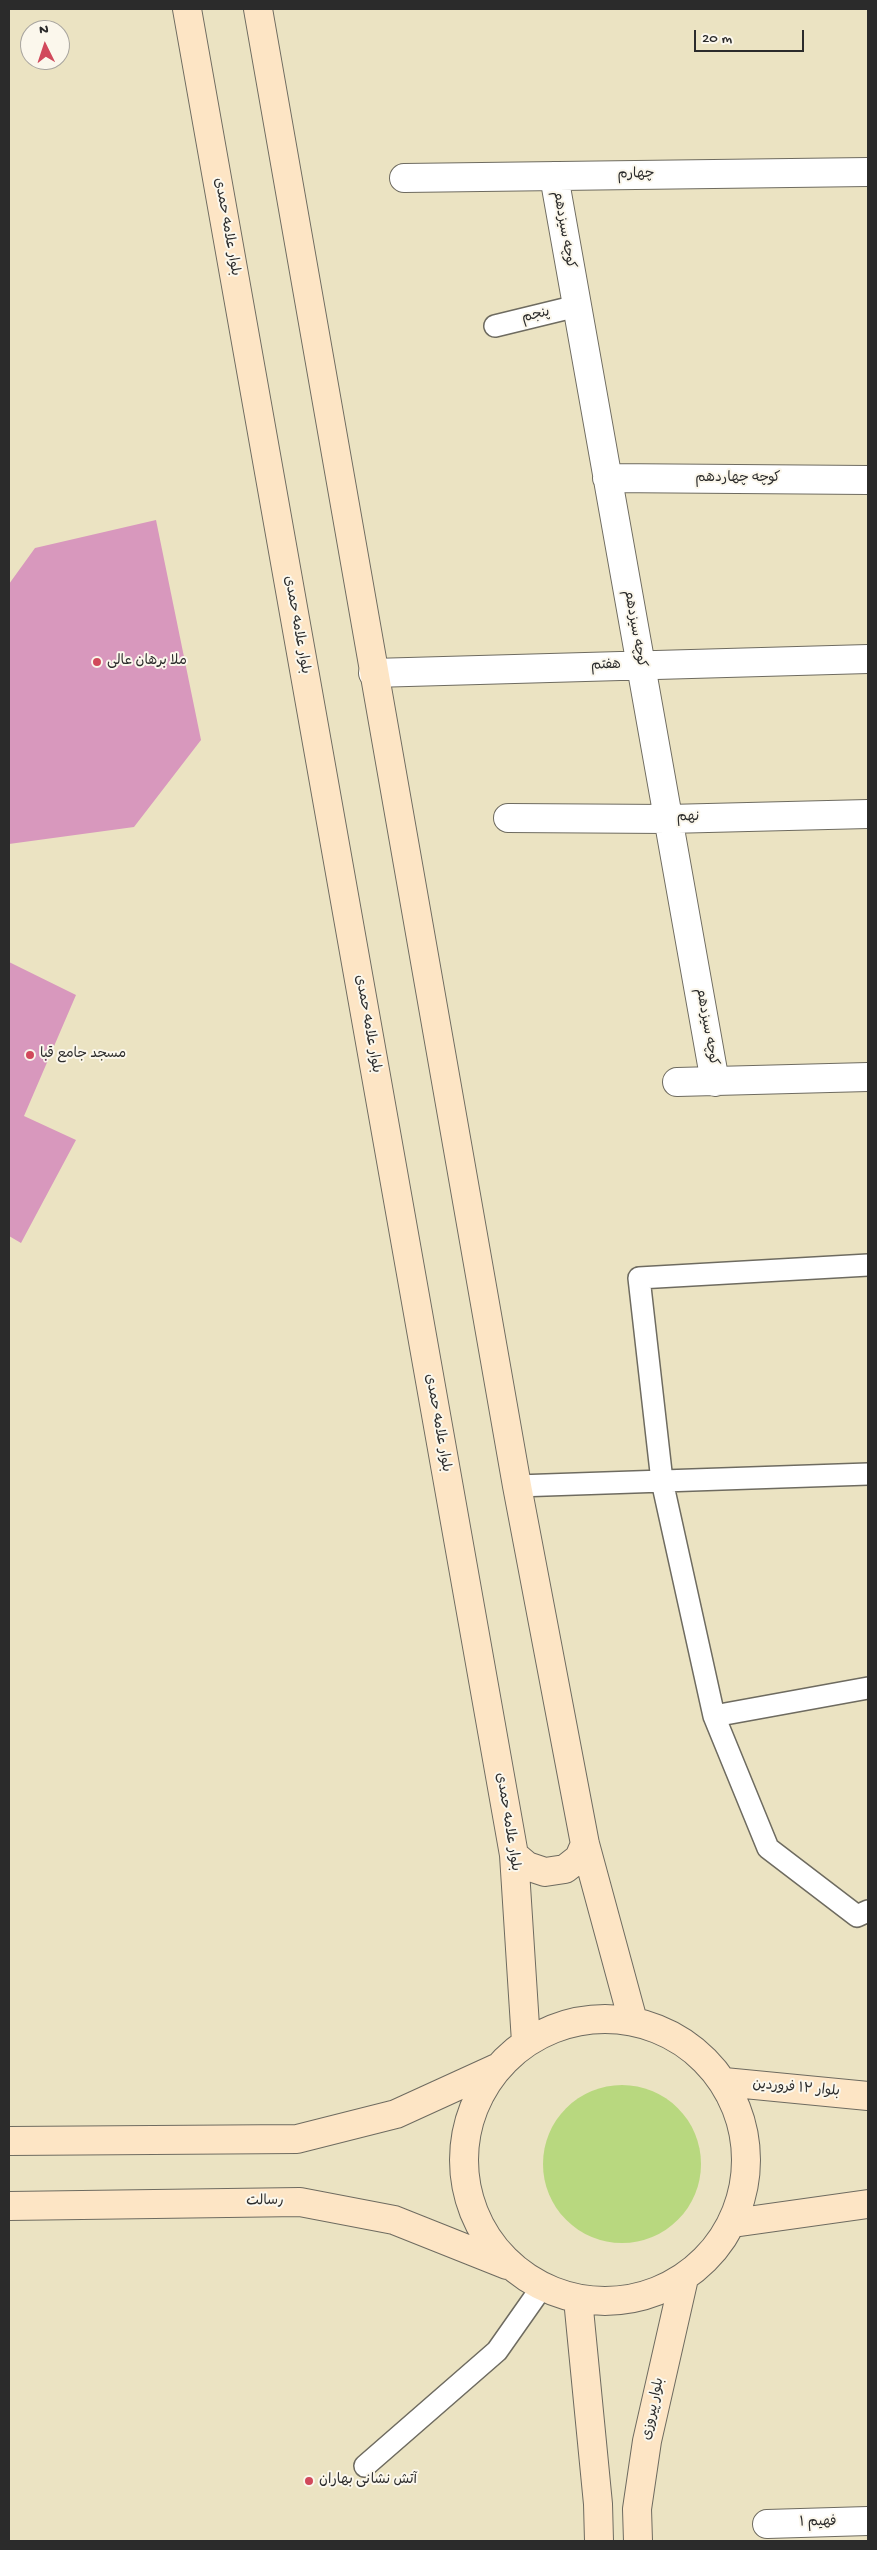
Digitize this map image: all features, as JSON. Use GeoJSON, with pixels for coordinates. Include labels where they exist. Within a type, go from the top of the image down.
{"type":"FeatureCollection","features":[{"type":"Feature","properties":{"kind":"main road","name":"بلوار علامه حمدی"},"geometry":{"type":"LineString","coordinates":[[187,9],[514,1855],[526,2042]]}},
{"type":"Feature","properties":{"kind":"main road"},"geometry":{"type":"LineString","coordinates":[[258,9],[517,1486],[585,1844],[633,2021]]}},
{"type":"Feature","properties":{"kind":"main road"},"geometry":{"type":"LineString","coordinates":[[514,1855],[527,1866],[545,1872],[565,1869],[579,1858],[585,1844]]}},
{"type":"Feature","properties":{"kind":"main road"},"geometry":{"type":"LineString","coordinates":[[596,2019],[633,2021],[668,2034],[700,2054],[724,2082],[740,2115],[747,2151],[745,2188],[733,2223],[712,2254],[684,2278],[651,2294],[614,2302],[578,2299],[542,2287],[512,2267],[487,2239],[471,2206],[464,2170],[466,2133],[478,2098],[499,2067],[526,2042],[560,2026],[596,2019]]}},
{"type":"Feature","properties":{"kind":"main road"},"geometry":{"type":"LineString","coordinates":[[9,2141],[297,2139],[396,2114],[499,2067]]}},
{"type":"Feature","properties":{"kind":"main road","name":"بلوار ۱۲ فروردین"},"geometry":{"type":"LineString","coordinates":[[724,2082],[868,2096]]}},
{"type":"Feature","properties":{"kind":"main road","name":"رسالت"},"geometry":{"type":"LineString","coordinates":[[9,2206],[300,2202],[394,2220],[512,2267]]}},
{"type":"Feature","properties":{"kind":"main road"},"geometry":{"type":"LineString","coordinates":[[733,2223],[868,2204]]}},
{"type":"Feature","properties":{"kind":"main road","name":"بلوار پیروزی"},"geometry":{"type":"LineString","coordinates":[[638,2541],[637,2509],[647,2441],[684,2278]]}},
{"type":"Feature","properties":{"kind":"main road"},"geometry":{"type":"LineString","coordinates":[[578,2299],[598,2504],[599,2541]]}},
{"type":"Feature","properties":{"kind":"main road"},"geometry":{"type":"LineString","coordinates":[[598,2504],[637,2509]]}},
{"type":"Feature","properties":{"kind":"street","name":"چهارم"},"geometry":{"type":"LineString","coordinates":[[404,178],[868,172]]}},
{"type":"Feature","properties":{"kind":"street","name":"کوچه سیزدهم"},"geometry":{"type":"LineString","coordinates":[[554,176],[715,1082]]}},
{"type":"Feature","properties":{"kind":"street","name":"کوچه چهاردهم"},"geometry":{"type":"LineString","coordinates":[[607,478],[868,480]]}},
{"type":"Feature","properties":{"kind":"street","name":"هفتم"},"geometry":{"type":"LineString","coordinates":[[373,673],[868,659]]}},
{"type":"Feature","properties":{"kind":"street","name":"نهم"},"geometry":{"type":"LineString","coordinates":[[508,818],[668,819],[868,814]]}},
{"type":"Feature","properties":{"kind":"street"},"geometry":{"type":"LineString","coordinates":[[677,1082],[868,1077]]}},
{"type":"Feature","properties":{"kind":"street","name":"فهیم ۱"},"geometry":{"type":"LineString","coordinates":[[767,2524],[868,2522]]}},
{"type":"Feature","properties":{"kind":"lane","name":"پنجم"},"geometry":{"type":"LineString","coordinates":[[495,326],[577,306]]}},
{"type":"Feature","properties":{"kind":"lane"},"geometry":{"type":"LineString","coordinates":[[868,1265],[639,1278],[662,1481],[714,1716],[768,1848],[857,1916],[868,1911]]}},
{"type":"Feature","properties":{"kind":"lane"},"geometry":{"type":"LineString","coordinates":[[517,1486],[868,1474]]}},
{"type":"Feature","properties":{"kind":"lane"},"geometry":{"type":"LineString","coordinates":[[714,1716],[868,1688]]}},
{"type":"Feature","properties":{"kind":"lane"},"geometry":{"type":"LineString","coordinates":[[365,2466],[497,2351],[542,2287]]}},
{"type":"Feature","properties":{"kind":"green space"},"geometry":{"type":"Polygon","coordinates":[[[630,2085],[645,2088],[659,2094],[678,2108],[688,2120],[698,2141],[701,2164],[698,2187],[688,2208],[678,2220],[666,2230],[645,2240],[630,2243],[614,2243],[599,2240],[578,2230],[556,2208],[544,2179],[543,2156],[546,2141],[556,2120],[578,2098],[607,2086],[630,2085]]]}},
{"type":"Feature","properties":{"kind":"building","name":"ملا برهان عالی"},"geometry":{"type":"Polygon","coordinates":[[[156,520],[201,740],[134,827],[9,844],[9,584],[35,548],[156,520]]]}},
{"type":"Feature","properties":{"kind":"building","name":"مسجد جامع قبا"},"geometry":{"type":"Polygon","coordinates":[[[9,962],[76,995],[24,1116],[76,1140],[21,1243],[9,1236],[9,962]]]}},
{"type":"Feature","properties":{"kind":"place","name":"ملا برهان عالی"},"geometry":{"type":"Point","coordinates":[97,662]}},
{"type":"Feature","properties":{"kind":"place","name":"مسجد جامع قبا"},"geometry":{"type":"Point","coordinates":[30,1055]}},
{"type":"Feature","properties":{"kind":"place","name":"آتش نشانی بهاران"},"geometry":{"type":"Point","coordinates":[309,2481]}}]}
